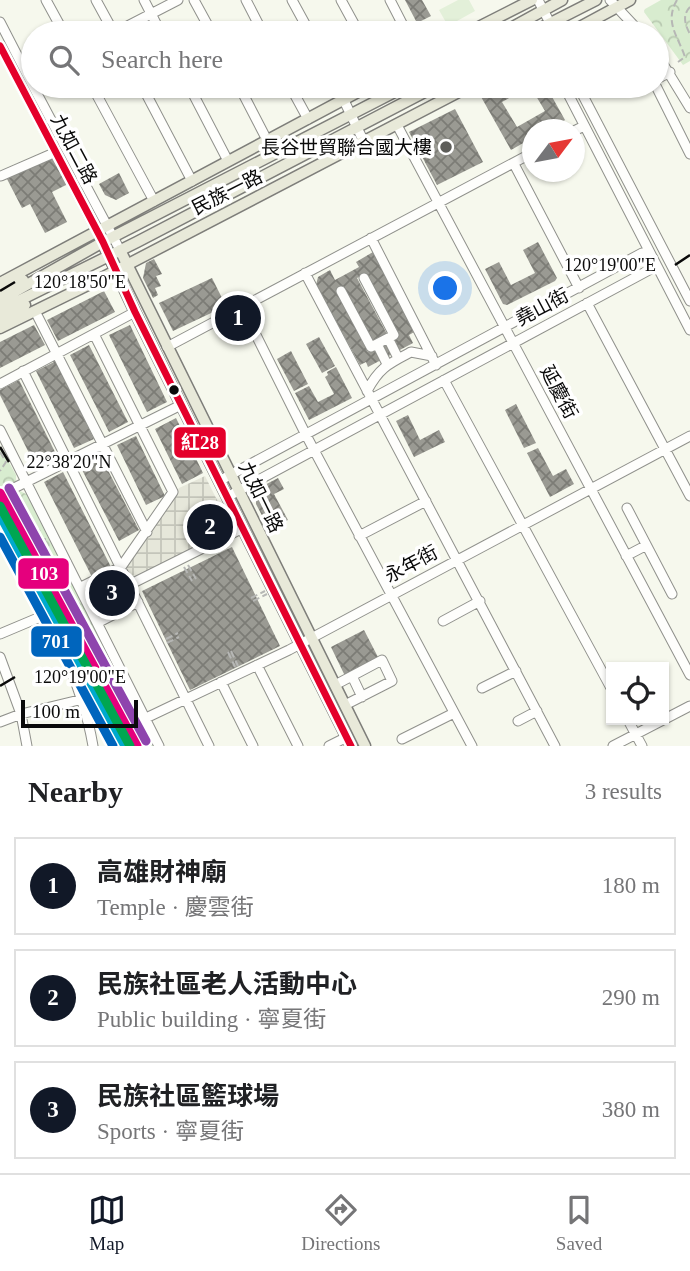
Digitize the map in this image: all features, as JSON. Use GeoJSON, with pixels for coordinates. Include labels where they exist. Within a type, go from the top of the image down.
{"type":"FeatureCollection","features":[{"type":"Feature","properties":{"kind":"main road"},"geometry":{"type":"LineString","coordinates":[[491,21],[532,0]]}},
{"type":"Feature","properties":{"kind":"main road"},"geometry":{"type":"LineString","coordinates":[[519,21],[541,5],[562,0]]}},
{"type":"Feature","properties":{"kind":"main road"},"geometry":{"type":"LineString","coordinates":[[561,21],[596,0]]}},
{"type":"Feature","properties":{"kind":"main road"},"geometry":{"type":"LineString","coordinates":[[587,21],[614,3],[630,0]]}},
{"type":"Feature","properties":{"kind":"main road","name":"民族一路"},"geometry":{"type":"LineString","coordinates":[[0,283],[383,98]]}},
{"type":"Feature","properties":{"kind":"main road","name":"民族一路"},"geometry":{"type":"LineString","coordinates":[[86,268],[412,98]]}},
{"type":"Feature","properties":{"kind":"main road","name":"民族一路"},"geometry":{"type":"LineString","coordinates":[[0,328],[448,98]]}},
{"type":"Feature","properties":{"kind":"main road","name":"民族一路"},"geometry":{"type":"LineString","coordinates":[[105,234],[154,201],[344,99]]}},
{"type":"Feature","properties":{"kind":"main road"},"geometry":{"type":"LineString","coordinates":[[0,291],[79,255],[105,234]]}},
{"type":"Feature","properties":{"kind":"main road","name":"九如二路"},"geometry":{"type":"LineString","coordinates":[[105,234],[114,253],[115,270]]}},
{"type":"Feature","properties":{"kind":"main road","name":"九如二路"},"geometry":{"type":"LineString","coordinates":[[114,253],[127,264]]}},
{"type":"Feature","properties":{"kind":"main road","name":"九如一路"},"geometry":{"type":"LineString","coordinates":[[127,264],[230,476],[243,528],[349,741]]}},
{"type":"Feature","properties":{"kind":"main road"},"geometry":{"type":"LineString","coordinates":[[0,310],[86,268]]}},
{"type":"Feature","properties":{"kind":"main road"},"geometry":{"type":"LineString","coordinates":[[0,318],[86,268]]}},
{"type":"Feature","properties":{"kind":"main road","name":"九如一路"},"geometry":{"type":"LineString","coordinates":[[115,270],[219,481],[233,495],[311,638],[365,746]]}},
{"type":"Feature","properties":{"kind":"main road"},"geometry":{"type":"LineString","coordinates":[[0,300],[46,272]]}},
{"type":"Feature","properties":{"kind":"street"},"geometry":{"type":"LineString","coordinates":[[46,0],[57,21]]}},
{"type":"Feature","properties":{"kind":"street"},"geometry":{"type":"LineString","coordinates":[[96,0],[107,21]]}},
{"type":"Feature","properties":{"kind":"street"},"geometry":{"type":"LineString","coordinates":[[144,0],[155,21]]}},
{"type":"Feature","properties":{"kind":"street"},"geometry":{"type":"LineString","coordinates":[[137,21],[177,0]]}},
{"type":"Feature","properties":{"kind":"street"},"geometry":{"type":"LineString","coordinates":[[194,0],[205,21]]}},
{"type":"Feature","properties":{"kind":"street"},"geometry":{"type":"LineString","coordinates":[[246,0],[257,21]]}},
{"type":"Feature","properties":{"kind":"street"},"geometry":{"type":"LineString","coordinates":[[292,0],[303,21]]}},
{"type":"Feature","properties":{"kind":"street"},"geometry":{"type":"LineString","coordinates":[[341,0],[352,21]]}},
{"type":"Feature","properties":{"kind":"street"},"geometry":{"type":"LineString","coordinates":[[390,0],[401,21]]}},
{"type":"Feature","properties":{"kind":"street"},"geometry":{"type":"LineString","coordinates":[[614,3],[630,21]]}},
{"type":"Feature","properties":{"kind":"street","name":"九如二路"},"geometry":{"type":"LineString","coordinates":[[0,22],[21,61]]}},
{"type":"Feature","properties":{"kind":"street","name":"九如二路"},"geometry":{"type":"LineString","coordinates":[[0,46],[20,83]]}},
{"type":"Feature","properties":{"kind":"street"},"geometry":{"type":"LineString","coordinates":[[670,72],[690,108]]}},
{"type":"Feature","properties":{"kind":"street","name":"九如二路"},"geometry":{"type":"LineString","coordinates":[[28,98],[56,152],[105,234]]}},
{"type":"Feature","properties":{"kind":"street","name":"九如二路"},"geometry":{"type":"LineString","coordinates":[[40,98],[105,234]]}},
{"type":"Feature","properties":{"kind":"street"},"geometry":{"type":"LineString","coordinates":[[98,98],[154,201]]}},
{"type":"Feature","properties":{"kind":"street"},"geometry":{"type":"LineString","coordinates":[[148,98],[192,181]]}},
{"type":"Feature","properties":{"kind":"street"},"geometry":{"type":"LineString","coordinates":[[195,98],[228,161]]}},
{"type":"Feature","properties":{"kind":"street"},"geometry":{"type":"LineString","coordinates":[[245,98],[267,140]]}},
{"type":"Feature","properties":{"kind":"street"},"geometry":{"type":"LineString","coordinates":[[297,98],[308,119]]}},
{"type":"Feature","properties":{"kind":"street"},"geometry":{"type":"LineString","coordinates":[[570,98],[580,119]]}},
{"type":"Feature","properties":{"kind":"street"},"geometry":{"type":"LineString","coordinates":[[584,98],[690,301]]}},
{"type":"Feature","properties":{"kind":"street"},"geometry":{"type":"LineString","coordinates":[[662,98],[690,154]]}},
{"type":"Feature","properties":{"kind":"street"},"geometry":{"type":"LineString","coordinates":[[344,99],[364,142]]}},
{"type":"Feature","properties":{"kind":"street","name":"延慶街"},"geometry":{"type":"LineString","coordinates":[[397,125],[690,675]]}},
{"type":"Feature","properties":{"kind":"street"},"geometry":{"type":"LineString","coordinates":[[585,128],[690,330]]}},
{"type":"Feature","properties":{"kind":"street"},"geometry":{"type":"LineString","coordinates":[[0,176],[56,152]]}},
{"type":"Feature","properties":{"kind":"street"},"geometry":{"type":"LineString","coordinates":[[167,347],[522,159]]}},
{"type":"Feature","properties":{"kind":"street"},"geometry":{"type":"LineString","coordinates":[[514,164],[579,288]]}},
{"type":"Feature","properties":{"kind":"street"},"geometry":{"type":"LineString","coordinates":[[371,239],[434,360]]}},
{"type":"Feature","properties":{"kind":"street"},"geometry":{"type":"LineString","coordinates":[[653,258],[664,252]]}},
{"type":"Feature","properties":{"kind":"street","name":"堯山街"},"geometry":{"type":"LineString","coordinates":[[219,481],[306,435],[369,395],[434,360],[505,328],[642,253],[653,258],[651,269],[233,495]]}},
{"type":"Feature","properties":{"kind":"street"},"geometry":{"type":"LineString","coordinates":[[305,273],[555,746]]}},
{"type":"Feature","properties":{"kind":"street"},"geometry":{"type":"LineString","coordinates":[[341,291],[371,347],[394,335],[364,278]]}},
{"type":"Feature","properties":{"kind":"street"},"geometry":{"type":"LineString","coordinates":[[587,303],[690,496]]}},
{"type":"Feature","properties":{"kind":"street"},"geometry":{"type":"LineString","coordinates":[[242,307],[469,745]]}},
{"type":"Feature","properties":{"kind":"street"},"geometry":{"type":"LineString","coordinates":[[35,311],[147,532]]}},
{"type":"Feature","properties":{"kind":"street"},"geometry":{"type":"LineString","coordinates":[[0,383],[135,312]]}},
{"type":"Feature","properties":{"kind":"street"},"geometry":{"type":"LineString","coordinates":[[81,587],[121,567],[173,492],[94,334]]}},
{"type":"Feature","properties":{"kind":"street"},"geometry":{"type":"LineString","coordinates":[[388,338],[398,358]]}},
{"type":"Feature","properties":{"kind":"street"},"geometry":{"type":"LineString","coordinates":[[377,344],[387,364]]}},
{"type":"Feature","properties":{"kind":"street"},"geometry":{"type":"LineString","coordinates":[[369,395],[377,373],[398,358],[411,352],[434,360]]}},
{"type":"Feature","properties":{"kind":"street"},"geometry":{"type":"LineString","coordinates":[[23,372],[209,746]]}},
{"type":"Feature","properties":{"kind":"street"},"geometry":{"type":"LineString","coordinates":[[444,380],[606,679]]}},
{"type":"Feature","properties":{"kind":"street"},"geometry":{"type":"LineString","coordinates":[[0,495],[181,405]]}},
{"type":"Feature","properties":{"kind":"street"},"geometry":{"type":"LineString","coordinates":[[0,430],[99,622],[159,746]]}},
{"type":"Feature","properties":{"kind":"street","name":"永年街"},"geometry":{"type":"LineString","coordinates":[[146,718],[300,644],[690,436]]}},
{"type":"Feature","properties":{"kind":"street"},"geometry":{"type":"LineString","coordinates":[[359,536],[426,501]]}},
{"type":"Feature","properties":{"kind":"street"},"geometry":{"type":"LineString","coordinates":[[627,508],[672,594]]}},
{"type":"Feature","properties":{"kind":"street"},"geometry":{"type":"LineString","coordinates":[[129,585],[243,528]]}},
{"type":"Feature","properties":{"kind":"street"},"geometry":{"type":"LineString","coordinates":[[1,537],[45,615],[70,668],[93,746]]}},
{"type":"Feature","properties":{"kind":"street"},"geometry":{"type":"LineString","coordinates":[[626,556],[645,545]]}},
{"type":"Feature","properties":{"kind":"street"},"geometry":{"type":"LineString","coordinates":[[443,621],[480,601]]}},
{"type":"Feature","properties":{"kind":"street"},"geometry":{"type":"LineString","coordinates":[[99,622],[138,602]]}},
{"type":"Feature","properties":{"kind":"street"},"geometry":{"type":"LineString","coordinates":[[0,634],[45,615]]}},
{"type":"Feature","properties":{"kind":"street"},"geometry":{"type":"LineString","coordinates":[[680,657],[690,652]]}},
{"type":"Feature","properties":{"kind":"street"},"geometry":{"type":"LineString","coordinates":[[0,657],[21,714],[27,746]]}},
{"type":"Feature","properties":{"kind":"street"},"geometry":{"type":"LineString","coordinates":[[335,685],[382,660],[392,681],[345,705]]}},
{"type":"Feature","properties":{"kind":"street"},"geometry":{"type":"LineString","coordinates":[[257,665],[298,746]]}},
{"type":"Feature","properties":{"kind":"street"},"geometry":{"type":"LineString","coordinates":[[482,688],[516,671]]}},
{"type":"Feature","properties":{"kind":"street"},"geometry":{"type":"LineString","coordinates":[[352,676],[362,696]]}},
{"type":"Feature","properties":{"kind":"street"},"geometry":{"type":"LineString","coordinates":[[221,682],[253,746]]}},
{"type":"Feature","properties":{"kind":"street"},"geometry":{"type":"LineString","coordinates":[[0,722],[21,714],[104,694],[107,695],[133,746]]}},
{"type":"Feature","properties":{"kind":"street"},"geometry":{"type":"LineString","coordinates":[[613,746],[690,706]]}},
{"type":"Feature","properties":{"kind":"street"},"geometry":{"type":"LineString","coordinates":[[518,721],[537,711]]}},
{"type":"Feature","properties":{"kind":"street"},"geometry":{"type":"LineString","coordinates":[[402,739],[454,713]]}},
{"type":"Feature","properties":{"kind":"street"},"geometry":{"type":"LineString","coordinates":[[631,725],[642,746]]}},
{"type":"Feature","properties":{"kind":"street"},"geometry":{"type":"LineString","coordinates":[[329,746],[349,741]]}},
{"type":"Feature","properties":{"kind":"path"},"geometry":{"type":"LineString","coordinates":[[677,0],[672,8],[670,21],[685,57],[678,62]]}},
{"type":"Feature","properties":{"kind":"path"},"geometry":{"type":"LineString","coordinates":[[690,7],[685,11],[684,20],[690,34]]}},
{"type":"Feature","properties":{"kind":"path"},"geometry":{"type":"LineString","coordinates":[[0,452],[6,462],[0,471]]}},
{"type":"Feature","properties":{"kind":"path"},"geometry":{"type":"LineString","coordinates":[[0,509],[61,625],[91,689]]}},
{"type":"Feature","properties":{"kind":"path"},"geometry":{"type":"LineString","coordinates":[[44,527],[27,542],[49,539]]}},
{"type":"Feature","properties":{"kind":"path"},"geometry":{"type":"LineString","coordinates":[[33,570],[50,567],[59,559]]}},
{"type":"Feature","properties":{"kind":"path"},"geometry":{"type":"LineString","coordinates":[[183,559],[196,579]]}},
{"type":"Feature","properties":{"kind":"path"},"geometry":{"type":"LineString","coordinates":[[183,559],[191,581]]}},
{"type":"Feature","properties":{"kind":"path"},"geometry":{"type":"LineString","coordinates":[[252,599],[267,592]]}},
{"type":"Feature","properties":{"kind":"path"},"geometry":{"type":"LineString","coordinates":[[61,625],[86,610]]}},
{"type":"Feature","properties":{"kind":"path"},"geometry":{"type":"LineString","coordinates":[[166,642],[178,635]]}},
{"type":"Feature","properties":{"kind":"path"},"geometry":{"type":"LineString","coordinates":[[230,652],[240,673]]}},
{"type":"Feature","properties":{"kind":"path"},"geometry":{"type":"LineString","coordinates":[[79,664],[108,656]]}},
{"type":"Feature","properties":{"kind":"path"},"geometry":{"type":"LineString","coordinates":[[120,701],[123,705]]}},
{"type":"Feature","properties":{"kind":"green space"},"geometry":{"type":"Polygon","coordinates":[[[458,0],[469,0],[475,11],[457,21],[445,21],[439,10],[458,0]]]}},
{"type":"Feature","properties":{"kind":"green space"},"geometry":{"type":"Polygon","coordinates":[[[661,0],[690,0],[690,61],[683,65],[669,46],[669,21],[651,21],[644,12],[661,0]]]}},
{"type":"Feature","properties":{"kind":"green space"},"geometry":{"type":"Polygon","coordinates":[[[0,446],[16,475],[16,481],[0,490],[0,446]]]}},
{"type":"Feature","properties":{"kind":"green space"},"geometry":{"type":"Polygon","coordinates":[[[20,491],[28,495],[155,746],[135,746],[108,694],[100,689],[85,689],[70,652],[0,512],[1,502],[20,491]]]}},
{"type":"Feature","properties":{"kind":"green space"},"geometry":{"type":"Polygon","coordinates":[[[120,570],[135,601],[105,616],[90,585],[120,570]]]}},
{"type":"Feature","properties":{"kind":"shaded area"},"geometry":{"type":"Polygon","coordinates":[[[205,476],[230,526],[229,531],[136,576],[130,575],[125,567],[179,488],[205,476]]]}},
{"type":"Feature","properties":{"kind":"building"},"geometry":{"type":"Polygon","coordinates":[[[405,0],[422,0],[431,16],[416,21],[405,0]]]}},
{"type":"Feature","properties":{"kind":"building"},"geometry":{"type":"Polygon","coordinates":[[[482,98],[509,98],[502,102],[517,127],[522,124],[522,144],[511,150],[482,98]]]}},
{"type":"Feature","properties":{"kind":"building"},"geometry":{"type":"Polygon","coordinates":[[[537,98],[553,98],[564,119],[531,119],[545,111],[537,98]]]}},
{"type":"Feature","properties":{"kind":"building","name":"長谷世貿聯合國大樓"},"geometry":{"type":"Polygon","coordinates":[[[455,109],[483,162],[437,185],[409,132],[455,109]]]}},
{"type":"Feature","properties":{"kind":"building"},"geometry":{"type":"Polygon","coordinates":[[[53,155],[68,184],[52,192],[67,222],[45,233],[30,204],[22,208],[7,179],[53,155]]]}},
{"type":"Feature","properties":{"kind":"building"},"geometry":{"type":"Polygon","coordinates":[[[119,173],[129,193],[116,200],[105,195],[99,184],[119,173]]]}},
{"type":"Feature","properties":{"kind":"building"},"geometry":{"type":"Polygon","coordinates":[[[538,242],[557,278],[507,305],[503,304],[485,269],[499,262],[511,285],[535,273],[523,250],[538,242]]]}},
{"type":"Feature","properties":{"kind":"building"},"geometry":{"type":"Polygon","coordinates":[[[373,252],[416,331],[409,335],[413,343],[368,367],[366,362],[360,365],[316,285],[318,277],[330,270],[335,280],[359,267],[356,262],[373,252]],[[365,274],[357,278],[387,334],[372,342],[343,286],[336,290],[368,352],[397,336],[365,274]]]}},
{"type":"Feature","properties":{"kind":"building"},"geometry":{"type":"Polygon","coordinates":[[[154,259],[162,274],[156,276],[161,286],[155,288],[158,295],[153,298],[143,278],[146,263],[154,259]]]}},
{"type":"Feature","properties":{"kind":"building"},"geometry":{"type":"Polygon","coordinates":[[[212,278],[226,306],[173,331],[159,303],[212,278]]]}},
{"type":"Feature","properties":{"kind":"building"},"geometry":{"type":"Polygon","coordinates":[[[104,291],[115,312],[58,341],[47,320],[104,291]]]}},
{"type":"Feature","properties":{"kind":"building"},"geometry":{"type":"Polygon","coordinates":[[[34,325],[45,345],[0,368],[0,342],[34,325]]]}},
{"type":"Feature","properties":{"kind":"building"},"geometry":{"type":"Polygon","coordinates":[[[130,325],[167,402],[147,412],[109,335],[130,325]]]}},
{"type":"Feature","properties":{"kind":"building"},"geometry":{"type":"Polygon","coordinates":[[[319,337],[335,366],[322,373],[306,344],[319,337]]]}},
{"type":"Feature","properties":{"kind":"building"},"geometry":{"type":"Polygon","coordinates":[[[89,345],[128,422],[109,432],[70,355],[89,345]]]}},
{"type":"Feature","properties":{"kind":"building"},"geometry":{"type":"Polygon","coordinates":[[[291,351],[308,384],[294,391],[277,359],[291,351]]]}},
{"type":"Feature","properties":{"kind":"building"},"geometry":{"type":"Polygon","coordinates":[[[56,361],[94,439],[74,448],[36,371],[56,361]]]}},
{"type":"Feature","properties":{"kind":"building"},"geometry":{"type":"Polygon","coordinates":[[[336,367],[352,398],[309,420],[295,393],[309,386],[318,402],[334,394],[325,377],[327,372],[336,367]]]}},
{"type":"Feature","properties":{"kind":"building"},"geometry":{"type":"Polygon","coordinates":[[[19,380],[57,456],[36,467],[0,395],[0,390],[19,380]]]}},
{"type":"Feature","properties":{"kind":"building"},"geometry":{"type":"Polygon","coordinates":[[[516,404],[536,443],[524,448],[505,410],[516,404]]]}},
{"type":"Feature","properties":{"kind":"building"},"geometry":{"type":"Polygon","coordinates":[[[408,415],[420,440],[439,430],[445,442],[414,457],[396,421],[408,415]]]}},
{"type":"Feature","properties":{"kind":"building"},"geometry":{"type":"Polygon","coordinates":[[[176,418],[203,473],[182,484],[155,429],[176,418]]]}},
{"type":"Feature","properties":{"kind":"building"},"geometry":{"type":"Polygon","coordinates":[[[136,436],[165,496],[146,505],[117,445],[136,436]]]}},
{"type":"Feature","properties":{"kind":"building"},"geometry":{"type":"Polygon","coordinates":[[[538,448],[553,476],[566,469],[574,484],[550,497],[527,453],[538,448]]]}},
{"type":"Feature","properties":{"kind":"building"},"geometry":{"type":"Polygon","coordinates":[[[100,455],[139,530],[119,541],[80,466],[100,455]]]}},
{"type":"Feature","properties":{"kind":"building"},"geometry":{"type":"Polygon","coordinates":[[[63,472],[111,567],[92,577],[44,482],[63,472]]]}},
{"type":"Feature","properties":{"kind":"building"},"geometry":{"type":"Polygon","coordinates":[[[278,478],[284,489],[274,494],[288,520],[269,529],[256,504],[256,493],[259,488],[278,478]]]}},
{"type":"Feature","properties":{"kind":"building"},"geometry":{"type":"Polygon","coordinates":[[[212,519],[217,529],[208,533],[203,523],[212,519]]]}},
{"type":"Feature","properties":{"kind":"building"},"geometry":{"type":"Polygon","coordinates":[[[232,547],[280,646],[190,690],[142,591],[232,547]]]}},
{"type":"Feature","properties":{"kind":"building"},"geometry":{"type":"Polygon","coordinates":[[[364,630],[379,659],[345,676],[331,647],[364,630]]]}},
{"type":"Feature","properties":{"kind":"transit line","name":"紅28"},"geometry":{"type":"LineString","coordinates":[[0,46],[21,86]]}},
{"type":"Feature","properties":{"kind":"transit line","name":"紅28"},"geometry":{"type":"LineString","coordinates":[[27,98],[103,242],[135,312],[351,746]]}},
{"type":"Feature","properties":{"kind":"transit line"},"geometry":{"type":"LineString","coordinates":[[9,488],[146,741]]}},
{"type":"Feature","properties":{"kind":"transit line","name":"103"},"geometry":{"type":"LineString","coordinates":[[0,493],[137,746]]}},
{"type":"Feature","properties":{"kind":"transit line"},"geometry":{"type":"LineString","coordinates":[[0,506],[130,746]]}},
{"type":"Feature","properties":{"kind":"transit line"},"geometry":{"type":"LineString","coordinates":[[0,515],[125,746]]}},
{"type":"Feature","properties":{"kind":"transit line","name":"701"},"geometry":{"type":"LineString","coordinates":[[0,537],[113,746]]}},
{"type":"Feature","properties":{"kind":"place","name":"長谷世貿聯合國大樓"},"geometry":{"type":"Point","coordinates":[446,147]}},
{"type":"Feature","properties":{"kind":"place","name":"高雄財神廟"},"geometry":{"type":"Point","coordinates":[238,318]}},
{"type":"Feature","properties":{"kind":"place","name":"民族社區老人活動中心"},"geometry":{"type":"Point","coordinates":[210,527]}},
{"type":"Feature","properties":{"kind":"place","name":"民族社區籃球場"},"geometry":{"type":"Point","coordinates":[112,593]}}]}
